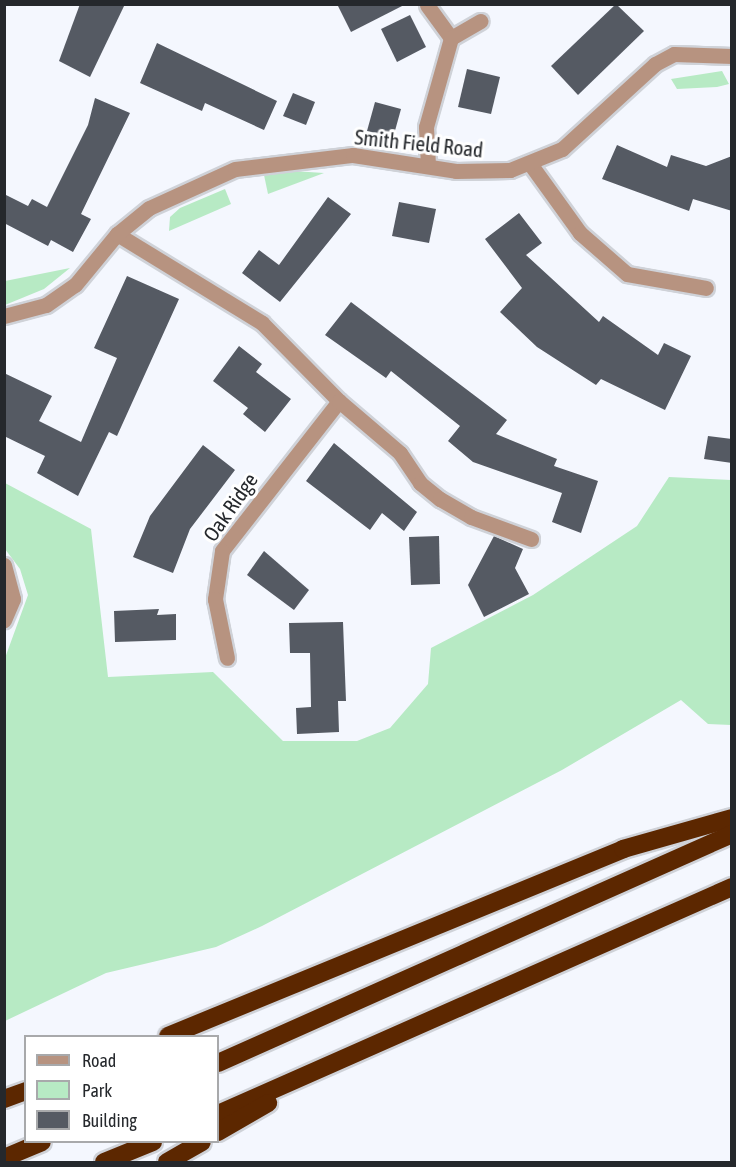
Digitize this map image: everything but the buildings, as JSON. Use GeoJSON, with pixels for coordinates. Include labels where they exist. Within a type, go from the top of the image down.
{"type":"FeatureCollection","features":[{"type":"Feature","properties":{"kind":"highway"},"geometry":{"type":"LineString","coordinates":[[170,1035],[623,849],[732,818]]}},
{"type":"Feature","properties":{"kind":"highway"},"geometry":{"type":"LineString","coordinates":[[219,1063],[732,834]]}},
{"type":"Feature","properties":{"kind":"highway"},"geometry":{"type":"LineString","coordinates":[[219,1114],[732,887]]}},
{"type":"Feature","properties":{"kind":"highway"},"geometry":{"type":"LineString","coordinates":[[219,1131],[331,1065]]}},
{"type":"Feature","properties":{"kind":"highway"},"geometry":{"type":"LineString","coordinates":[[4,1099],[24,1092]]}},
{"type":"Feature","properties":{"kind":"highway"},"geometry":{"type":"LineString","coordinates":[[4,1158],[40,1143]]}},
{"type":"Feature","properties":{"kind":"highway"},"geometry":{"type":"LineString","coordinates":[[104,1162],[151,1143]]}},
{"type":"Feature","properties":{"kind":"highway"},"geometry":{"type":"LineString","coordinates":[[167,1162],[200,1143]]}},
{"type":"Feature","properties":{"kind":"street"},"geometry":{"type":"LineString","coordinates":[[427,5],[451,38]]}},
{"type":"Feature","properties":{"kind":"street"},"geometry":{"type":"LineString","coordinates":[[428,166],[426,127],[451,38],[480,21]]}},
{"type":"Feature","properties":{"kind":"street","name":"Smith Field Road"},"geometry":{"type":"LineString","coordinates":[[4,316],[46,304],[75,285],[117,234],[183,190],[254,164],[353,155],[428,166],[492,172],[531,165],[562,149],[655,64],[674,54],[731,50]]}},
{"type":"Feature","properties":{"kind":"street"},"geometry":{"type":"LineString","coordinates":[[531,165],[580,233],[627,274],[706,288]]}},
{"type":"Feature","properties":{"kind":"street"},"geometry":{"type":"LineString","coordinates":[[117,234],[262,323],[339,401],[400,453],[420,483],[440,499],[471,517],[531,539]]}},
{"type":"Feature","properties":{"kind":"street","name":"Oak Ridge"},"geometry":{"type":"LineString","coordinates":[[227,658],[215,599],[222,551],[339,401]]}},
{"type":"Feature","properties":{"kind":"street"},"geometry":{"type":"LineString","coordinates":[[4,565],[13,599],[4,620]]}},
{"type":"Feature","properties":{"kind":"green space"},"geometry":{"type":"Polygon","coordinates":[[[722,71],[729,84],[717,87],[677,89],[671,79],[722,71]]]}},
{"type":"Feature","properties":{"kind":"green space"},"geometry":{"type":"Polygon","coordinates":[[[293,171],[324,173],[268,194],[264,175],[293,171]]]}},
{"type":"Feature","properties":{"kind":"green space"},"geometry":{"type":"Polygon","coordinates":[[[225,189],[231,204],[169,231],[170,217],[180,208],[225,189]]]}},
{"type":"Feature","properties":{"kind":"green space"},"geometry":{"type":"Polygon","coordinates":[[[70,268],[44,289],[5,305],[5,281],[70,268]]]}},
{"type":"Feature","properties":{"kind":"green space"},"geometry":{"type":"Polygon","coordinates":[[[669,477],[731,480],[731,725],[708,724],[681,700],[562,770],[262,926],[216,947],[106,973],[5,1021],[5,658],[28,595],[20,569],[5,549],[5,483],[91,529],[108,677],[213,672],[283,741],[357,741],[390,728],[428,684],[431,648],[533,595],[637,526],[669,477]]]}}]}
